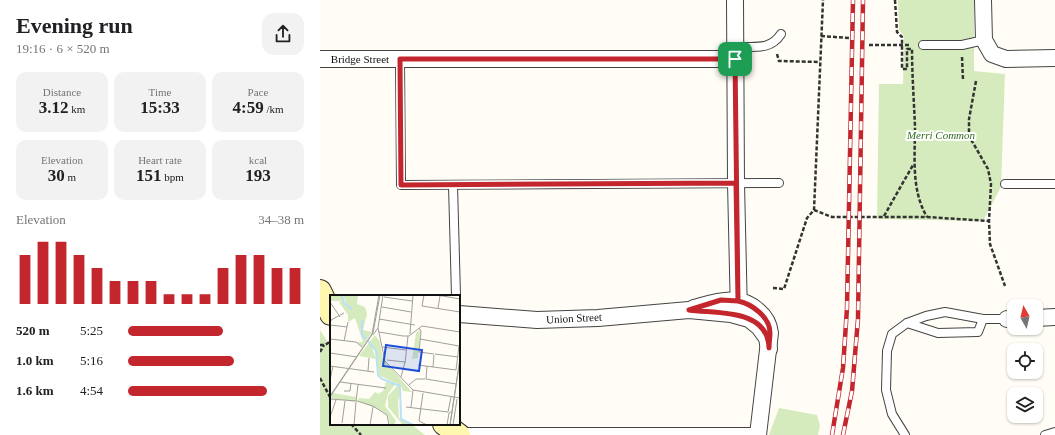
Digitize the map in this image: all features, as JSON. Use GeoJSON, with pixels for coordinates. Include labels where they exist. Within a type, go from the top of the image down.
{"type":"FeatureCollection","features":[{"type":"Feature","properties":{"kind":"street"},"geometry":{"type":"LineString","coordinates":[[735,0],[736,183],[739,308],[750,305],[765,319],[770,333],[758,434]]}},
{"type":"Feature","properties":{"kind":"street"},"geometry":{"type":"LineString","coordinates":[[983,0],[984,40],[992,54],[1006,59],[1055,58]]}},
{"type":"Feature","properties":{"kind":"street","name":"Bridge Street"},"geometry":{"type":"LineString","coordinates":[[320,59],[735,53]]}},
{"type":"Feature","properties":{"kind":"street","name":"Union Street"},"geometry":{"type":"LineString","coordinates":[[460,314],[537,320],[591,318],[689,310],[721,300],[739,308]]}},
{"type":"Feature","properties":{"kind":"street"},"geometry":{"type":"LineString","coordinates":[[1043,318],[1055,317]]}},
{"type":"Feature","properties":{"kind":"lane","name":"Bridge Street"},"geometry":{"type":"LineString","coordinates":[[735,53],[775,43],[781,34]]}},
{"type":"Feature","properties":{"kind":"lane"},"geometry":{"type":"LineString","coordinates":[[923,45],[962,45],[984,40]]}},
{"type":"Feature","properties":{"kind":"lane"},"geometry":{"type":"LineString","coordinates":[[400,59],[401,185],[778,182]]}},
{"type":"Feature","properties":{"kind":"lane"},"geometry":{"type":"LineString","coordinates":[[1005,184],[1055,184]]}},
{"type":"Feature","properties":{"kind":"lane"},"geometry":{"type":"LineString","coordinates":[[453,185],[456,295]]}},
{"type":"Feature","properties":{"kind":"lane"},"geometry":{"type":"LineString","coordinates":[[905,435],[890,409],[886,390],[885,374],[889,340],[894,332],[907,323],[926,316],[945,312],[983,319],[1007,319]]}},
{"type":"Feature","properties":{"kind":"lane"},"geometry":{"type":"LineString","coordinates":[[907,323],[938,333],[978,332],[983,319]]}},
{"type":"Feature","properties":{"kind":"lane"},"geometry":{"type":"LineString","coordinates":[[453,430],[758,434]]}},
{"type":"Feature","properties":{"kind":"lane"},"geometry":{"type":"LineString","coordinates":[[1045,435],[1055,432]]}},
{"type":"Feature","properties":{"kind":"path"},"geometry":{"type":"LineString","coordinates":[[773,288],[784,289],[807,218],[814,210],[823,0]]}},
{"type":"Feature","properties":{"kind":"path"},"geometry":{"type":"LineString","coordinates":[[895,0],[897,32],[902,38],[902,69],[907,70],[907,49],[912,49],[915,129],[913,164],[920,206],[927,217]]}},
{"type":"Feature","properties":{"kind":"path"},"geometry":{"type":"LineString","coordinates":[[821,36],[849,38]]}},
{"type":"Feature","properties":{"kind":"path"},"geometry":{"type":"LineString","coordinates":[[869,45],[902,45]]}},
{"type":"Feature","properties":{"kind":"path"},"geometry":{"type":"LineString","coordinates":[[962,45],[963,80]]}},
{"type":"Feature","properties":{"kind":"path"},"geometry":{"type":"LineString","coordinates":[[779,61],[820,62]]}},
{"type":"Feature","properties":{"kind":"path"},"geometry":{"type":"LineString","coordinates":[[976,81],[970,113],[969,136],[988,169],[991,184],[989,222],[990,244],[1005,286]]}},
{"type":"Feature","properties":{"kind":"path"},"geometry":{"type":"LineString","coordinates":[[884,217],[913,164]]}},
{"type":"Feature","properties":{"kind":"path"},"geometry":{"type":"LineString","coordinates":[[814,210],[832,217],[927,217],[989,222]]}},
{"type":"Feature","properties":{"kind":"path"},"geometry":{"type":"LineString","coordinates":[[320,352],[325,345],[330,342]]}},
{"type":"Feature","properties":{"kind":"path"},"geometry":{"type":"LineString","coordinates":[[320,345],[325,345]]}},
{"type":"Feature","properties":{"kind":"path"},"geometry":{"type":"LineString","coordinates":[[320,378],[330,397]]}},
{"type":"Feature","properties":{"kind":"path"},"geometry":{"type":"LineString","coordinates":[[352,425],[361,435]]}},
{"type":"Feature","properties":{"kind":"green space","name":"Merri Common"},"geometry":{"type":"Polygon","coordinates":[[[898,0],[974,0],[974,71],[1005,74],[1001,187],[983,221],[877,219],[879,84],[903,84],[904,36],[899,30],[898,0]]]}},
{"type":"Feature","properties":{"kind":"green space"},"geometry":{"type":"Polygon","coordinates":[[[320,330],[330,345],[330,425],[412,425],[425,435],[320,435],[320,330]]]}},
{"type":"Feature","properties":{"kind":"green space"},"geometry":{"type":"Polygon","coordinates":[[[779,408],[817,415],[820,426],[818,435],[769,435],[779,408]]]}},
{"type":"Feature","properties":{"kind":"railway"},"geometry":{"type":"LineString","coordinates":[[832,435],[843,368],[847,308],[853,0]]}},
{"type":"Feature","properties":{"kind":"railway"},"geometry":{"type":"LineString","coordinates":[[843,435],[852,391],[858,319],[863,0]]}},
{"type":"Feature","properties":{"kind":"route"},"geometry":{"type":"LineString","coordinates":[[735,59],[400,59],[401,185],[736,183],[738,301],[721,300],[689,310],[710,313],[727,313],[743,316],[749,319],[764,332],[769,348],[770,328],[765,319],[750,305],[745,302],[738,301],[735,59]]}}]}
